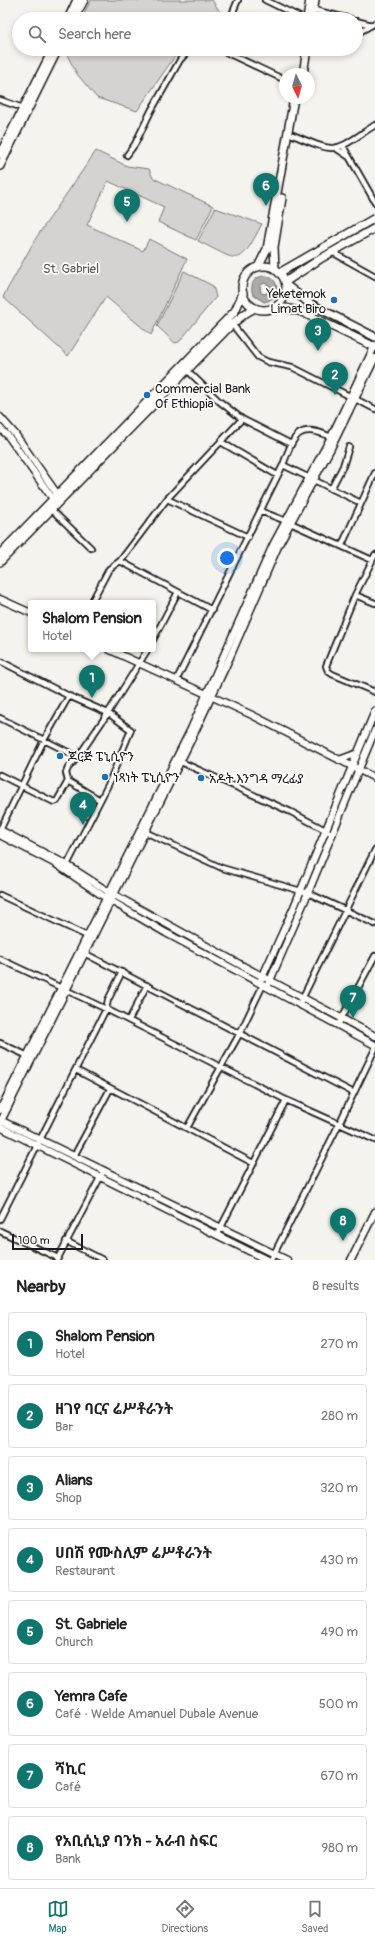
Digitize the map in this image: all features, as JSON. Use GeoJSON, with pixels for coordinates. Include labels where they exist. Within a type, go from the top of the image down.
{"type":"FeatureCollection","features":[{"type":"Feature","properties":{"kind":"main road"},"geometry":{"type":"LineString","coordinates":[[71,12],[77,0]]}},
{"type":"Feature","properties":{"kind":"main road"},"geometry":{"type":"LineString","coordinates":[[78,12],[84,0]]}},
{"type":"Feature","properties":{"kind":"main road"},"geometry":{"type":"LineString","coordinates":[[308,12],[310,0]]}},
{"type":"Feature","properties":{"kind":"main road"},"geometry":{"type":"LineString","coordinates":[[314,10],[315,0]]}},
{"type":"Feature","properties":{"kind":"main road"},"geometry":{"type":"LineString","coordinates":[[0,154],[49,56]]}},
{"type":"Feature","properties":{"kind":"main road"},"geometry":{"type":"LineString","coordinates":[[0,166],[55,56]]}},
{"type":"Feature","properties":{"kind":"main road"},"geometry":{"type":"LineString","coordinates":[[300,68],[303,56]]}},
{"type":"Feature","properties":{"kind":"main road"},"geometry":{"type":"LineString","coordinates":[[303,68],[304,56]]}},
{"type":"Feature","properties":{"kind":"main road"},"geometry":{"type":"LineString","coordinates":[[258,267],[267,249],[293,104]]}},
{"type":"Feature","properties":{"kind":"main road"},"geometry":{"type":"LineString","coordinates":[[298,104],[274,246],[277,271],[285,284],[308,304],[375,337]]}},
{"type":"Feature","properties":{"kind":"main road"},"geometry":{"type":"LineString","coordinates":[[277,271],[375,218]]}},
{"type":"Feature","properties":{"kind":"main road"},"geometry":{"type":"LineString","coordinates":[[273,308],[282,300],[285,293],[285,284],[298,273],[375,228]]}},
{"type":"Feature","properties":{"kind":"main road"},"geometry":{"type":"LineString","coordinates":[[277,271],[266,266],[258,267],[250,271],[245,277],[242,285],[243,293],[247,302],[255,308],[264,310],[273,308],[302,312],[375,346]]}},
{"type":"Feature","properties":{"kind":"main road"},"geometry":{"type":"LineString","coordinates":[[296,295],[293,284],[298,273]]}},
{"type":"Feature","properties":{"kind":"main road"},"geometry":{"type":"LineString","coordinates":[[0,562],[55,501],[235,311],[243,293]]}},
{"type":"Feature","properties":{"kind":"main road"},"geometry":{"type":"LineString","coordinates":[[0,554],[232,324],[255,308]]}},
{"type":"Feature","properties":{"kind":"street"},"geometry":{"type":"LineString","coordinates":[[233,12],[238,0]]}},
{"type":"Feature","properties":{"kind":"street"},"geometry":{"type":"LineString","coordinates":[[265,0],[290,12]]}},
{"type":"Feature","properties":{"kind":"street"},"geometry":{"type":"LineString","coordinates":[[314,10],[322,12]]}},
{"type":"Feature","properties":{"kind":"street"},"geometry":{"type":"LineString","coordinates":[[363,22],[374,24]]}},
{"type":"Feature","properties":{"kind":"street"},"geometry":{"type":"LineString","coordinates":[[363,30],[374,24]]}},
{"type":"Feature","properties":{"kind":"street"},"geometry":{"type":"LineString","coordinates":[[127,155],[135,144],[151,111],[184,56]]}},
{"type":"Feature","properties":{"kind":"street"},"geometry":{"type":"LineString","coordinates":[[234,56],[279,77]]}},
{"type":"Feature","properties":{"kind":"street"},"geometry":{"type":"LineString","coordinates":[[0,100],[23,108]]}},
{"type":"Feature","properties":{"kind":"street"},"geometry":{"type":"LineString","coordinates":[[336,149],[375,125]]}},
{"type":"Feature","properties":{"kind":"street"},"geometry":{"type":"LineString","coordinates":[[292,135],[324,148],[336,149],[349,157]]}},
{"type":"Feature","properties":{"kind":"street"},"geometry":{"type":"LineString","coordinates":[[343,146],[347,150],[349,157],[375,202]]}},
{"type":"Feature","properties":{"kind":"street"},"geometry":{"type":"LineString","coordinates":[[332,252],[375,276]]}},
{"type":"Feature","properties":{"kind":"street"},"geometry":{"type":"LineString","coordinates":[[232,324],[258,357],[268,362],[292,367],[375,409]]}},
{"type":"Feature","properties":{"kind":"street"},"geometry":{"type":"LineString","coordinates":[[287,1260],[144,1189],[0,1121],[209,696],[257,580],[353,398],[375,346]]}},
{"type":"Feature","properties":{"kind":"street"},"geometry":{"type":"LineString","coordinates":[[311,479],[331,437],[375,358]]}},
{"type":"Feature","properties":{"kind":"street"},"geometry":{"type":"LineString","coordinates":[[187,370],[218,401],[242,419],[291,444]]}},
{"type":"Feature","properties":{"kind":"street"},"geometry":{"type":"LineString","coordinates":[[0,417],[15,434],[55,501]]}},
{"type":"Feature","properties":{"kind":"street"},"geometry":{"type":"LineString","coordinates":[[93,600],[109,569],[120,561],[167,498],[242,419]]}},
{"type":"Feature","properties":{"kind":"street"},"geometry":{"type":"LineString","coordinates":[[0,428],[8,436],[91,548]]}},
{"type":"Feature","properties":{"kind":"street"},"geometry":{"type":"LineString","coordinates":[[176,681],[283,465],[291,444],[304,430],[309,429],[316,430],[331,437]]}},
{"type":"Feature","properties":{"kind":"street"},"geometry":{"type":"LineString","coordinates":[[221,442],[277,475]]}},
{"type":"Feature","properties":{"kind":"street"},"geometry":{"type":"LineString","coordinates":[[331,489],[343,466],[349,447]]}},
{"type":"Feature","properties":{"kind":"street"},"geometry":{"type":"LineString","coordinates":[[283,465],[361,503]]}},
{"type":"Feature","properties":{"kind":"street"},"geometry":{"type":"LineString","coordinates":[[342,546],[375,473]]}},
{"type":"Feature","properties":{"kind":"street"},"geometry":{"type":"LineString","coordinates":[[167,498],[248,537]]}},
{"type":"Feature","properties":{"kind":"street"},"geometry":{"type":"LineString","coordinates":[[260,511],[372,560]]}},
{"type":"Feature","properties":{"kind":"street"},"geometry":{"type":"LineString","coordinates":[[375,555],[339,631],[333,651],[327,660],[326,668],[332,674],[375,692]]}},
{"type":"Feature","properties":{"kind":"street"},"geometry":{"type":"LineString","coordinates":[[120,561],[212,610]]}},
{"type":"Feature","properties":{"kind":"street"},"geometry":{"type":"LineString","coordinates":[[156,634],[178,592]]}},
{"type":"Feature","properties":{"kind":"street"},"geometry":{"type":"LineString","coordinates":[[355,595],[375,603]]}},
{"type":"Feature","properties":{"kind":"street"},"geometry":{"type":"LineString","coordinates":[[0,598],[28,612]]}},
{"type":"Feature","properties":{"kind":"street"},"geometry":{"type":"LineString","coordinates":[[114,652],[252,715],[371,776]]}},
{"type":"Feature","properties":{"kind":"street"},"geometry":{"type":"LineString","coordinates":[[0,775],[55,802],[68,781],[67,770],[78,757],[108,713],[146,652]]}},
{"type":"Feature","properties":{"kind":"street"},"geometry":{"type":"LineString","coordinates":[[0,661],[69,696],[108,713],[130,729],[131,733],[100,800],[66,867]]}},
{"type":"Feature","properties":{"kind":"street"},"geometry":{"type":"LineString","coordinates":[[69,696],[44,740],[0,830],[66,867],[192,946],[375,1045]]}},
{"type":"Feature","properties":{"kind":"street"},"geometry":{"type":"LineString","coordinates":[[263,985],[262,976],[300,891],[375,711]]}},
{"type":"Feature","properties":{"kind":"street"},"geometry":{"type":"LineString","coordinates":[[0,718],[78,757]]}},
{"type":"Feature","properties":{"kind":"street"},"geometry":{"type":"LineString","coordinates":[[187,1128],[240,1033],[263,985],[270,980],[333,834],[375,730]]}},
{"type":"Feature","properties":{"kind":"street"},"geometry":{"type":"LineString","coordinates":[[341,761],[358,752]]}},
{"type":"Feature","properties":{"kind":"street"},"geometry":{"type":"LineString","coordinates":[[364,759],[371,776]]}},
{"type":"Feature","properties":{"kind":"street"},"geometry":{"type":"LineString","coordinates":[[178,761],[291,812],[333,834]]}},
{"type":"Feature","properties":{"kind":"street"},"geometry":{"type":"LineString","coordinates":[[341,761],[347,778]]}},
{"type":"Feature","properties":{"kind":"street"},"geometry":{"type":"LineString","coordinates":[[354,782],[371,776]]}},
{"type":"Feature","properties":{"kind":"street"},"geometry":{"type":"LineString","coordinates":[[68,781],[100,800]]}},
{"type":"Feature","properties":{"kind":"street"},"geometry":{"type":"LineString","coordinates":[[142,830],[222,868],[308,893],[346,909],[375,924]]}},
{"type":"Feature","properties":{"kind":"street"},"geometry":{"type":"LineString","coordinates":[[0,835],[66,867]]}},
{"type":"Feature","properties":{"kind":"street"},"geometry":{"type":"LineString","coordinates":[[300,1005],[375,850]]}},
{"type":"Feature","properties":{"kind":"street"},"geometry":{"type":"LineString","coordinates":[[0,895],[87,936]]}},
{"type":"Feature","properties":{"kind":"street"},"geometry":{"type":"LineString","coordinates":[[82,952],[87,936],[110,896]]}},
{"type":"Feature","properties":{"kind":"street"},"geometry":{"type":"LineString","coordinates":[[110,896],[375,1036]]}},
{"type":"Feature","properties":{"kind":"street"},"geometry":{"type":"LineString","coordinates":[[192,946],[195,940]]}},
{"type":"Feature","properties":{"kind":"street"},"geometry":{"type":"LineString","coordinates":[[82,952],[354,1093]]}},
{"type":"Feature","properties":{"kind":"street"},"geometry":{"type":"LineString","coordinates":[[338,1025],[375,956]]}},
{"type":"Feature","properties":{"kind":"street"},"geometry":{"type":"LineString","coordinates":[[0,959],[129,1020],[286,1100],[375,1140]]}},
{"type":"Feature","properties":{"kind":"street"},"geometry":{"type":"LineString","coordinates":[[0,1219],[76,1070],[106,1009],[108,1000],[122,972]]}},
{"type":"Feature","properties":{"kind":"street"},"geometry":{"type":"LineString","coordinates":[[129,1020],[147,985]]}},
{"type":"Feature","properties":{"kind":"street"},"geometry":{"type":"LineString","coordinates":[[0,1110],[64,989]]}},
{"type":"Feature","properties":{"kind":"street"},"geometry":{"type":"LineString","coordinates":[[0,1043],[28,1056]]}},
{"type":"Feature","properties":{"kind":"street"},"geometry":{"type":"LineString","coordinates":[[271,1260],[340,1124],[375,1049]]}},
{"type":"Feature","properties":{"kind":"street"},"geometry":{"type":"LineString","coordinates":[[76,1070],[253,1163]]}},
{"type":"Feature","properties":{"kind":"street"},"geometry":{"type":"LineString","coordinates":[[74,1156],[110,1089]]}},
{"type":"Feature","properties":{"kind":"street"},"geometry":{"type":"LineString","coordinates":[[217,1235],[222,1228],[253,1163],[286,1100]]}},
{"type":"Feature","properties":{"kind":"street"},"geometry":{"type":"LineString","coordinates":[[0,1128],[267,1260]]}},
{"type":"Feature","properties":{"kind":"street"},"geometry":{"type":"LineString","coordinates":[[0,1230],[57,1259],[104,1170]]}},
{"type":"Feature","properties":{"kind":"street"},"geometry":{"type":"LineString","coordinates":[[141,1197],[144,1189]]}},
{"type":"Feature","properties":{"kind":"street"},"geometry":{"type":"LineString","coordinates":[[351,1260],[375,1212]]}},
{"type":"Feature","properties":{"kind":"street"},"geometry":{"type":"LineString","coordinates":[[66,1241],[104,1260]]}},
{"type":"Feature","properties":{"kind":"green space"},"geometry":{"type":"Polygon","coordinates":[[[91,0],[212,0],[220,12],[85,12],[91,0]]]}},
{"type":"Feature","properties":{"kind":"green space"},"geometry":{"type":"Polygon","coordinates":[[[68,56],[175,56],[137,111],[97,98],[77,74],[68,56]]]}},
{"type":"Feature","properties":{"kind":"green space","name":"St. Gabriel"},"geometry":{"type":"Polygon","coordinates":[[[96,151],[127,166],[149,169],[153,178],[213,206],[196,240],[158,222],[164,207],[108,181],[87,225],[143,251],[149,239],[187,259],[151,335],[106,297],[68,356],[3,297],[36,238],[96,151]]]}},
{"type":"Feature","properties":{"kind":"green space"},"geometry":{"type":"Polygon","coordinates":[[[215,208],[262,224],[243,255],[231,257],[198,241],[215,208]]]}},
{"type":"Feature","properties":{"kind":"green space"},"geometry":{"type":"Polygon","coordinates":[[[184,271],[213,286],[216,297],[179,342],[175,343],[157,326],[184,271]]]}},
{"type":"Feature","properties":{"kind":"shaded area"},"geometry":{"type":"Polygon","coordinates":[[[263,276],[272,278],[277,286],[277,290],[273,298],[264,302],[253,295],[252,291],[254,281],[263,276]],[[264,283],[260,286],[261,293],[266,294],[270,288],[269,285],[264,283]]]}},
{"type":"Feature","properties":{"kind":"place","name":"Yemra Cafe"},"geometry":{"type":"Point","coordinates":[266,206]}},
{"type":"Feature","properties":{"kind":"place","name":"St. Gabriele"},"geometry":{"type":"Point","coordinates":[127,222]}},
{"type":"Feature","properties":{"kind":"place","name":"Yeketemok Limat Biro"},"geometry":{"type":"Point","coordinates":[334,300]}},
{"type":"Feature","properties":{"kind":"place","name":"Alians"},"geometry":{"type":"Point","coordinates":[318,351]}},
{"type":"Feature","properties":{"kind":"place","name":"Commercial Bank Of Ethiopia"},"geometry":{"type":"Point","coordinates":[147,395]}},
{"type":"Feature","properties":{"kind":"place","name":"ዘገየ ባርና ሬሥቶራንት"},"geometry":{"type":"Point","coordinates":[335,395]}},
{"type":"Feature","properties":{"kind":"place","name":"Shalom Pension"},"geometry":{"type":"Point","coordinates":[92,698]}},
{"type":"Feature","properties":{"kind":"place","name":"ጆርጅ ፔኒሲዮን"},"geometry":{"type":"Point","coordinates":[60,756]}},
{"type":"Feature","properties":{"kind":"place","name":"ነጻነት ፔኒሲዮን"},"geometry":{"type":"Point","coordinates":[105,777]}},
{"type":"Feature","properties":{"kind":"place","name":"አዶት እንግዳ ማረፊያ"},"geometry":{"type":"Point","coordinates":[201,778]}},
{"type":"Feature","properties":{"kind":"place","name":"ሀበሽ የሙስሊም ሬሥቶራንት"},"geometry":{"type":"Point","coordinates":[83,825]}},
{"type":"Feature","properties":{"kind":"place","name":"ሻኪር"},"geometry":{"type":"Point","coordinates":[353,1018]}},
{"type":"Feature","properties":{"kind":"place","name":"የአቢሲኒያ ባንክ - አራብ ስፍር"},"geometry":{"type":"Point","coordinates":[343,1241]}}]}
